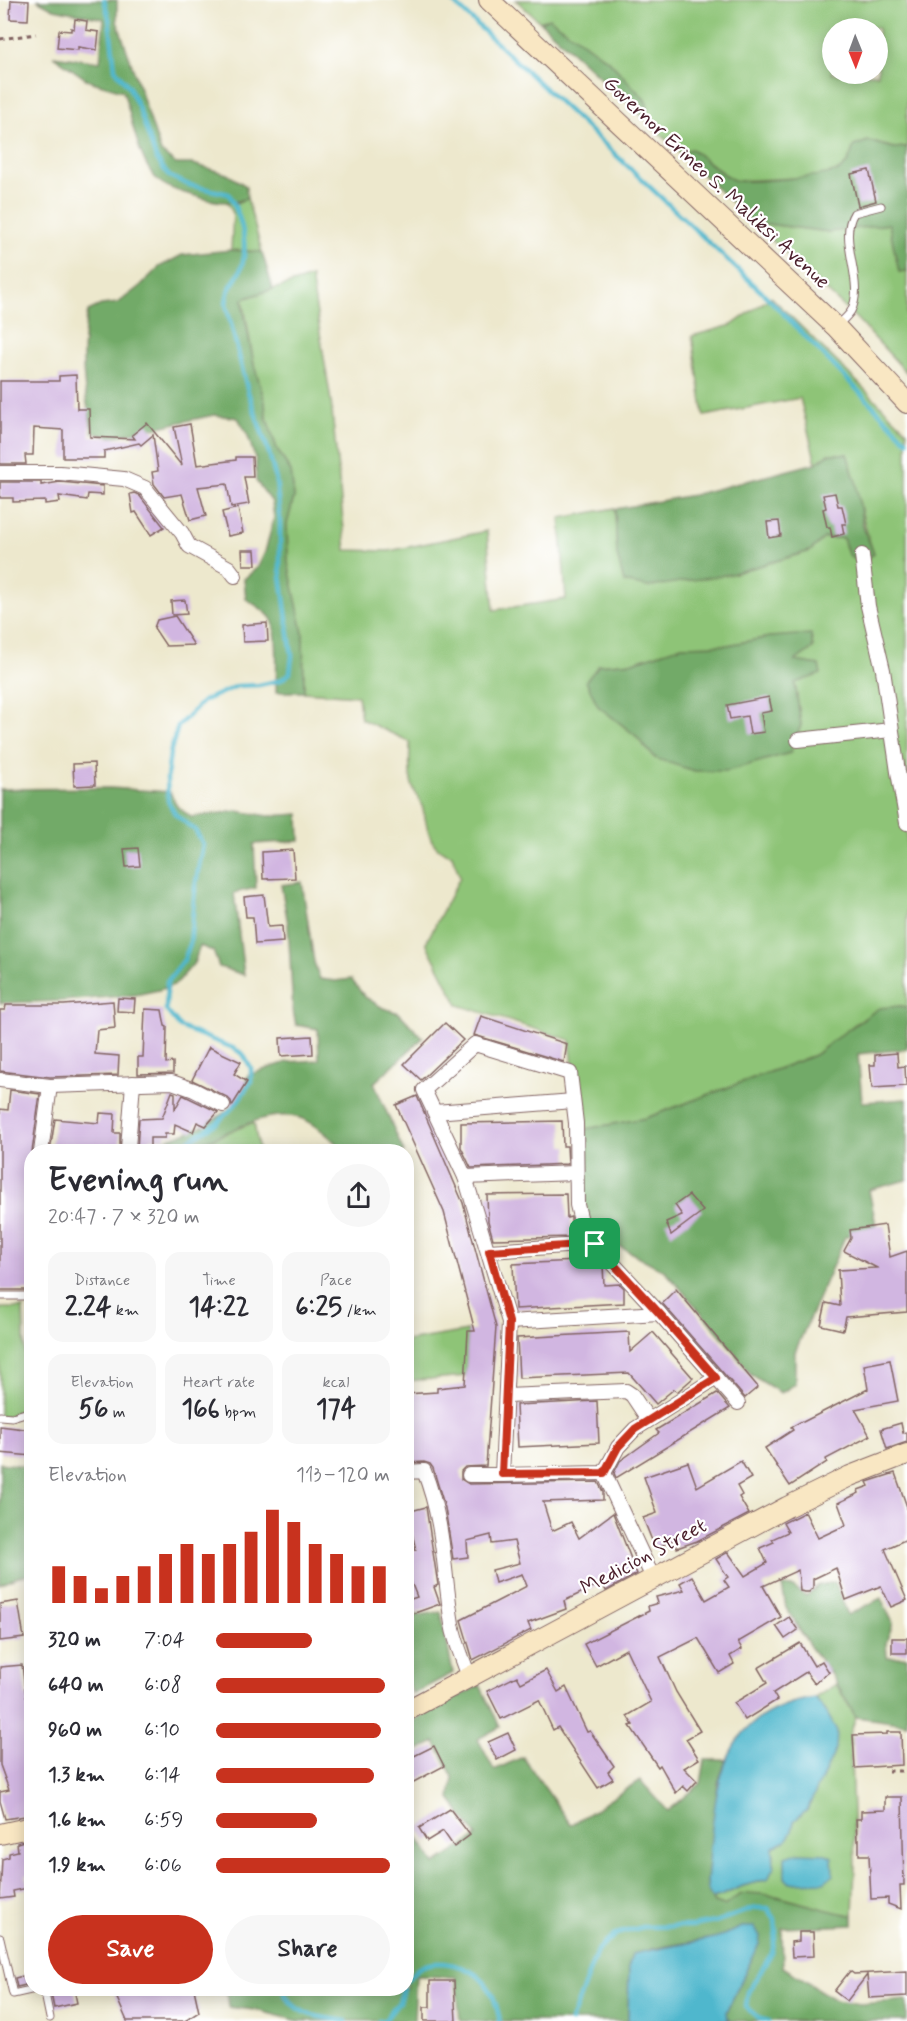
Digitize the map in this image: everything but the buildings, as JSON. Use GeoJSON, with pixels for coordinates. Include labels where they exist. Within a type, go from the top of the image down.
{"type":"FeatureCollection","features":[{"type":"Feature","properties":{"kind":"street","name":"Governor Erineo S. Maliksi Avenue"},"geometry":{"type":"LineString","coordinates":[[489,0],[836,327],[907,403]]}},
{"type":"Feature","properties":{"kind":"street"},"geometry":{"type":"LineString","coordinates":[[0,472],[60,473],[124,479],[146,488],[182,533],[189,546],[229,568],[235,576]]}},
{"type":"Feature","properties":{"kind":"street"},"geometry":{"type":"LineString","coordinates":[[862,555],[868,606],[884,670],[891,730],[907,823]]}},
{"type":"Feature","properties":{"kind":"street"},"geometry":{"type":"LineString","coordinates":[[798,740],[891,730]]}},
{"type":"Feature","properties":{"kind":"street"},"geometry":{"type":"LineString","coordinates":[[502,1474],[509,1322],[465,1177],[424,1090],[475,1044],[570,1073],[576,1123],[577,1205],[582,1225],[595,1244],[738,1403]]}},
{"type":"Feature","properties":{"kind":"street"},"geometry":{"type":"LineString","coordinates":[[0,1080],[50,1086],[172,1082],[194,1090],[222,1105]]}},
{"type":"Feature","properties":{"kind":"street"},"geometry":{"type":"LineString","coordinates":[[128,1144],[133,1083]]}},
{"type":"Feature","properties":{"kind":"street"},"geometry":{"type":"LineString","coordinates":[[42,1144],[50,1086]]}},
{"type":"Feature","properties":{"kind":"street"},"geometry":{"type":"LineString","coordinates":[[435,1112],[573,1101]]}},
{"type":"Feature","properties":{"kind":"street"},"geometry":{"type":"LineString","coordinates":[[465,1177],[575,1173]]}},
{"type":"Feature","properties":{"kind":"street"},"geometry":{"type":"LineString","coordinates":[[489,1251],[595,1244]]}},
{"type":"Feature","properties":{"kind":"street"},"geometry":{"type":"LineString","coordinates":[[509,1322],[659,1313]]}},
{"type":"Feature","properties":{"kind":"street"},"geometry":{"type":"LineString","coordinates":[[604,1473],[618,1447],[635,1429],[716,1378]]}},
{"type":"Feature","properties":{"kind":"street"},"geometry":{"type":"LineString","coordinates":[[506,1396],[626,1391],[632,1395],[648,1419]]}},
{"type":"Feature","properties":{"kind":"street","name":"Medicion Street"},"geometry":{"type":"LineString","coordinates":[[414,1707],[787,1507],[850,1476],[907,1454]]}},
{"type":"Feature","properties":{"kind":"street"},"geometry":{"type":"LineString","coordinates":[[414,1472],[424,1471],[431,1490],[443,1546],[452,1626],[469,1677]]}},
{"type":"Feature","properties":{"kind":"street"},"geometry":{"type":"LineString","coordinates":[[469,1475],[604,1473]]}},
{"type":"Feature","properties":{"kind":"street"},"geometry":{"type":"LineString","coordinates":[[604,1473],[653,1578]]}},
{"type":"Feature","properties":{"kind":"street"},"geometry":{"type":"LineString","coordinates":[[0,1834],[24,1829]]}},
{"type":"Feature","properties":{"kind":"lane"},"geometry":{"type":"LineString","coordinates":[[836,327],[850,313],[854,301],[853,267],[847,233],[849,221],[854,213],[880,206]]}},
{"type":"Feature","properties":{"kind":"lane"},"geometry":{"type":"LineString","coordinates":[[0,1296],[24,1296]]}},
{"type":"Feature","properties":{"kind":"lane"},"geometry":{"type":"LineString","coordinates":[[0,1416],[12,1417],[24,1413]]}},
{"type":"Feature","properties":{"kind":"lane"},"geometry":{"type":"LineString","coordinates":[[0,1938],[13,1994],[24,1992]]}},
{"type":"Feature","properties":{"kind":"lane"},"geometry":{"type":"LineString","coordinates":[[45,1996],[50,2018]]}},
{"type":"Feature","properties":{"kind":"path"},"geometry":{"type":"LineString","coordinates":[[0,39],[36,34]]}},
{"type":"Feature","properties":{"kind":"path"},"geometry":{"type":"LineString","coordinates":[[888,1771],[907,1771]]}},
{"type":"Feature","properties":{"kind":"green space"},"geometry":{"type":"Polygon","coordinates":[[[37,0],[117,0],[117,21],[161,152],[176,164],[193,164],[227,174],[246,186],[247,198],[231,202],[214,201],[168,187],[159,181],[141,152],[123,91],[89,81],[53,56],[100,62],[104,19],[54,9],[37,0]]]}},
{"type":"Feature","properties":{"kind":"green space"},"geometry":{"type":"Polygon","coordinates":[[[516,0],[907,0],[907,147],[894,148],[868,141],[854,146],[849,160],[841,170],[818,177],[734,181],[692,150],[679,152],[642,116],[648,108],[645,100],[610,62],[549,18],[540,22],[516,0]]]}},
{"type":"Feature","properties":{"kind":"green space"},"geometry":{"type":"Polygon","coordinates":[[[549,18],[610,62],[645,100],[648,108],[642,116],[540,22],[549,18]]]}},
{"type":"Feature","properties":{"kind":"green space"},"geometry":{"type":"Polygon","coordinates":[[[868,141],[894,148],[907,147],[907,271],[899,272],[889,224],[829,232],[752,222],[679,152],[692,149],[734,180],[769,180],[821,175],[840,170],[847,162],[854,146],[868,141]]]}},
{"type":"Feature","properties":{"kind":"green space"},"geometry":{"type":"Polygon","coordinates":[[[247,198],[262,252],[231,250],[233,213],[227,202],[237,203],[247,198]]]}},
{"type":"Feature","properties":{"kind":"green space"},"geometry":{"type":"Polygon","coordinates":[[[752,222],[829,232],[889,224],[899,272],[907,271],[907,373],[857,319],[752,222]]]}},
{"type":"Feature","properties":{"kind":"green space"},"geometry":{"type":"Polygon","coordinates":[[[231,250],[262,252],[273,289],[243,299],[244,312],[254,365],[265,402],[266,416],[277,449],[291,472],[294,497],[287,524],[288,563],[303,633],[304,692],[276,692],[274,626],[267,614],[246,599],[244,579],[258,567],[265,552],[274,518],[272,502],[256,481],[256,461],[248,436],[238,418],[214,415],[112,437],[93,433],[87,402],[83,357],[88,311],[101,305],[118,303],[159,267],[182,255],[231,250]]]}},
{"type":"Feature","properties":{"kind":"green space"},"geometry":{"type":"Polygon","coordinates":[[[311,277],[331,401],[346,550],[389,551],[487,531],[494,610],[566,599],[560,518],[615,508],[617,555],[694,579],[731,574],[810,551],[824,538],[843,538],[848,554],[874,554],[847,454],[829,454],[816,463],[800,398],[704,416],[692,336],[732,325],[771,297],[907,431],[907,1007],[900,1006],[859,1021],[815,1055],[646,1118],[580,1130],[570,1040],[458,1005],[426,943],[460,877],[452,855],[437,847],[430,836],[422,806],[411,780],[410,742],[361,719],[358,696],[304,692],[303,633],[288,563],[287,524],[294,497],[291,472],[277,449],[266,416],[265,402],[254,365],[243,299],[311,277]],[[770,637],[728,645],[682,646],[633,662],[599,665],[598,706],[635,735],[655,758],[760,761],[790,753],[801,725],[795,683],[795,661],[813,648],[770,637]]]}},
{"type":"Feature","properties":{"kind":"green space"},"geometry":{"type":"Polygon","coordinates":[[[829,454],[847,454],[856,482],[863,526],[874,554],[860,563],[848,554],[843,538],[824,538],[810,551],[731,574],[648,587],[624,582],[617,555],[615,509],[693,495],[816,463],[829,454]]]}},
{"type":"Feature","properties":{"kind":"green space"},"geometry":{"type":"Polygon","coordinates":[[[811,634],[813,648],[795,661],[819,665],[821,674],[795,683],[801,725],[790,753],[727,771],[694,771],[655,758],[635,735],[598,706],[586,681],[599,665],[633,662],[682,646],[728,645],[770,637],[811,634]]]}},
{"type":"Feature","properties":{"kind":"green space"},"geometry":{"type":"Polygon","coordinates":[[[110,788],[170,792],[177,806],[191,817],[237,811],[269,816],[299,814],[300,841],[254,844],[256,888],[234,893],[244,975],[219,967],[213,951],[200,946],[194,963],[176,984],[159,990],[135,995],[62,1001],[0,1003],[0,789],[110,788]]]}},
{"type":"Feature","properties":{"kind":"green space"},"geometry":{"type":"Polygon","coordinates":[[[302,882],[314,962],[320,979],[335,981],[351,979],[365,997],[383,1008],[399,1013],[423,1038],[374,1083],[401,1144],[337,1144],[306,1120],[276,1116],[251,1122],[205,1142],[205,1144],[157,1144],[204,1125],[226,1111],[235,1103],[248,1075],[287,1062],[319,1060],[318,1029],[296,1025],[293,1011],[288,924],[281,885],[302,882]]]}},
{"type":"Feature","properties":{"kind":"green space"},"geometry":{"type":"Polygon","coordinates":[[[907,1007],[907,1049],[858,1054],[862,1102],[907,1099],[907,1180],[869,1190],[876,1225],[845,1237],[795,1352],[795,1384],[781,1393],[751,1375],[723,1338],[665,1271],[587,1229],[583,1210],[580,1130],[646,1118],[815,1055],[879,1008],[907,1007]]]}},
{"type":"Feature","properties":{"kind":"green space"},"geometry":{"type":"Polygon","coordinates":[[[254,1122],[258,1144],[205,1144],[205,1142],[254,1122]]]}},
{"type":"Feature","properties":{"kind":"green space"},"geometry":{"type":"Polygon","coordinates":[[[0,1308],[23,1308],[24,1408],[5,1418],[0,1417],[0,1308]]]}},
{"type":"Feature","properties":{"kind":"green space"},"geometry":{"type":"Polygon","coordinates":[[[468,1331],[466,1376],[414,1380],[414,1340],[468,1331]]]}},
{"type":"Feature","properties":{"kind":"green space"},"geometry":{"type":"Polygon","coordinates":[[[0,1463],[24,1466],[24,1576],[0,1585],[0,1463]]]}},
{"type":"Feature","properties":{"kind":"green space"},"geometry":{"type":"Polygon","coordinates":[[[835,1582],[848,1615],[881,1598],[893,1623],[886,1643],[887,1657],[907,1657],[907,1724],[856,1717],[830,1673],[786,1608],[782,1586],[793,1587],[806,1596],[819,1585],[835,1582]]]}},
{"type":"Feature","properties":{"kind":"green space"},"geometry":{"type":"Polygon","coordinates":[[[441,1612],[453,1673],[414,1693],[414,1615],[441,1612]]]}},
{"type":"Feature","properties":{"kind":"green space"},"geometry":{"type":"Polygon","coordinates":[[[836,1684],[856,1717],[850,1734],[855,1865],[853,1915],[838,1914],[777,1896],[740,1895],[724,1906],[714,1903],[712,1898],[768,1879],[774,1856],[773,1847],[792,1831],[794,1821],[807,1810],[825,1769],[827,1713],[815,1698],[836,1684]]]}},
{"type":"Feature","properties":{"kind":"green space"},"geometry":{"type":"Polygon","coordinates":[[[480,1685],[500,1727],[478,1739],[494,1770],[523,1757],[571,1825],[640,1780],[668,1811],[701,1783],[705,1760],[726,1760],[718,1783],[707,1881],[708,1891],[714,1903],[724,1906],[739,1895],[763,1894],[853,1915],[853,1925],[782,1928],[783,1967],[835,2000],[861,2004],[907,2000],[907,2021],[732,2021],[727,2019],[726,2013],[759,1944],[742,1927],[719,1937],[651,1949],[629,1965],[628,2021],[460,2021],[456,1977],[416,1976],[414,2021],[299,2021],[255,2010],[228,2007],[227,1996],[414,1996],[414,1832],[435,1864],[477,1836],[450,1799],[453,1777],[435,1742],[414,1752],[414,1720],[480,1685]]]}},
{"type":"Feature","properties":{"kind":"water"},"geometry":{"type":"Polygon","coordinates":[[[815,1698],[827,1713],[837,1732],[836,1749],[807,1810],[794,1821],[792,1831],[786,1841],[773,1847],[774,1867],[768,1879],[712,1898],[708,1891],[707,1881],[717,1791],[725,1764],[737,1741],[755,1721],[781,1707],[815,1698]]]}},
{"type":"Feature","properties":{"kind":"water"},"geometry":{"type":"Polygon","coordinates":[[[799,1853],[826,1854],[832,1857],[833,1875],[824,1882],[790,1883],[785,1878],[785,1857],[799,1853]]]}},
{"type":"Feature","properties":{"kind":"water"},"geometry":{"type":"Polygon","coordinates":[[[742,1927],[754,1927],[760,1936],[759,1944],[726,2012],[727,2019],[732,2021],[628,2021],[629,1965],[632,1954],[719,1937],[742,1927]]]}},
{"type":"Feature","properties":{"kind":"waterway"},"geometry":{"type":"LineString","coordinates":[[104,0],[109,18],[115,69],[129,87],[156,158],[169,176],[189,185],[229,194],[243,232],[243,261],[229,289],[226,304],[248,392],[276,480],[280,521],[280,568],[292,656],[290,673],[281,680],[259,685],[237,686],[203,701],[178,726],[170,753],[167,778],[168,801],[175,814],[195,830],[203,844],[195,888],[190,944],[184,960],[167,982],[166,1010],[180,1027],[243,1054],[251,1068],[251,1082],[235,1105],[218,1122],[184,1144]]}},
{"type":"Feature","properties":{"kind":"waterway"},"geometry":{"type":"LineString","coordinates":[[451,0],[768,298],[907,441]]}},
{"type":"Feature","properties":{"kind":"waterway"},"geometry":{"type":"LineString","coordinates":[[571,2021],[597,1951],[616,1934],[643,1927],[692,1926],[715,1922],[755,1908],[768,1908],[775,1919],[776,1932],[772,1953],[748,1992],[746,2007],[760,2019],[769,2021]]}},
{"type":"Feature","properties":{"kind":"waterway"},"geometry":{"type":"LineString","coordinates":[[414,1972],[424,1966],[442,1963],[470,1971],[487,1986],[495,2001],[500,2021]]}},
{"type":"Feature","properties":{"kind":"waterway"},"geometry":{"type":"LineString","coordinates":[[286,1996],[293,2005],[309,2014],[346,2021]]}},
{"type":"Feature","properties":{"kind":"waterway"},"geometry":{"type":"LineString","coordinates":[[379,2021],[385,2020],[401,1996]]}},
{"type":"Feature","properties":{"kind":"route"},"geometry":{"type":"LineString","coordinates":[[595,1244],[716,1378],[635,1429],[618,1447],[604,1473],[502,1474],[509,1322],[489,1251],[595,1244]]}}]}
